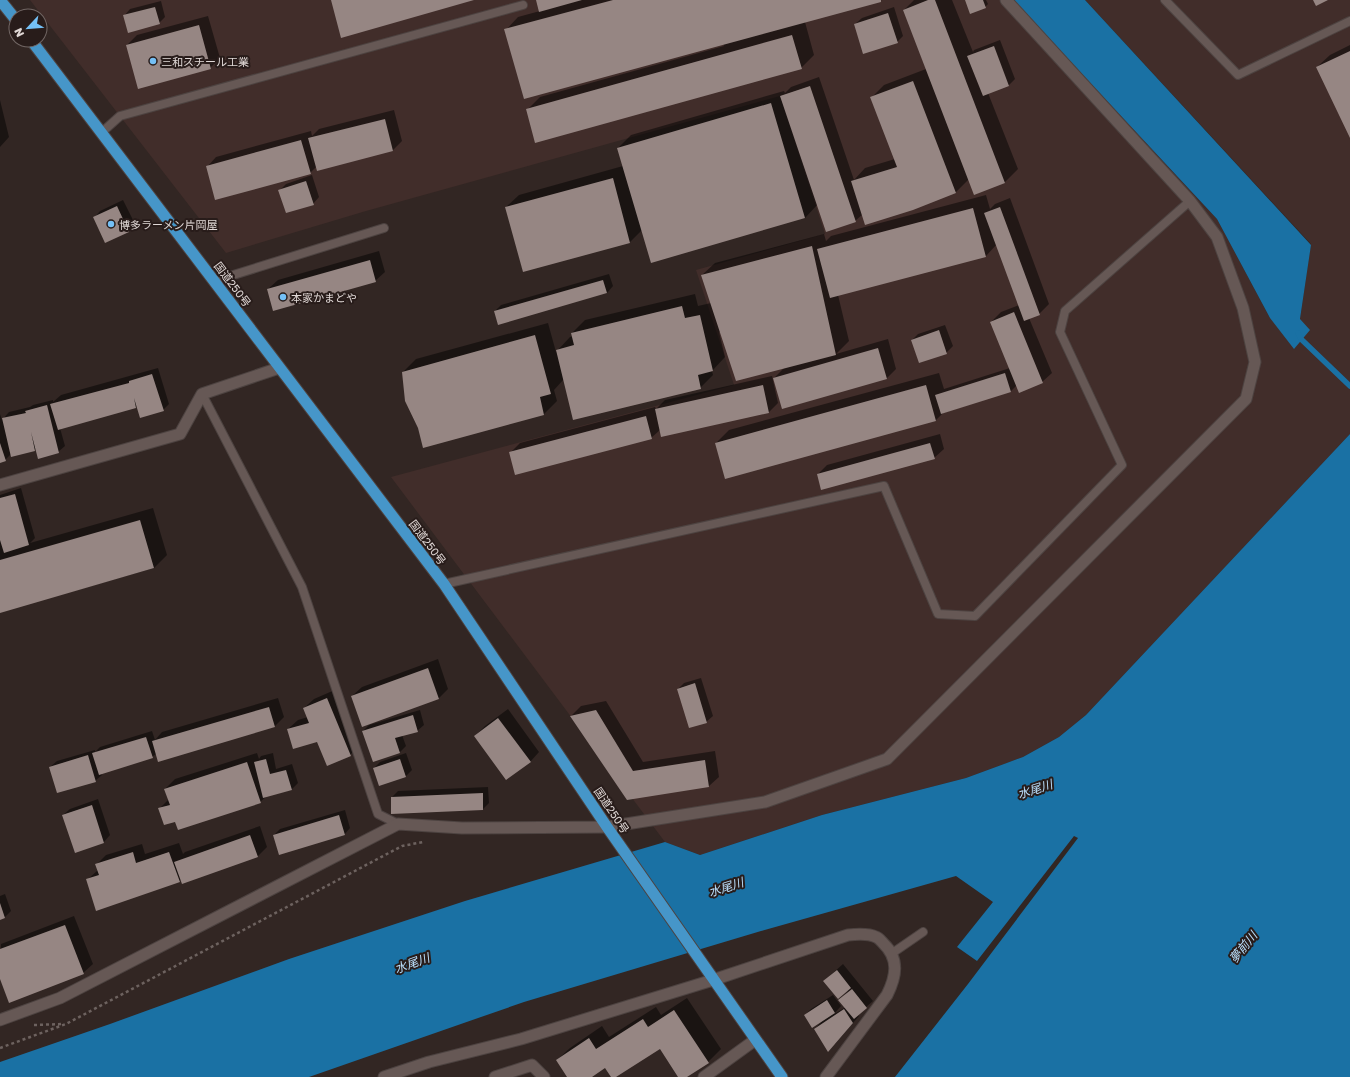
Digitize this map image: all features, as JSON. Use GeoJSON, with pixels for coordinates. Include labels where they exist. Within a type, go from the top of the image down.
{"type":"FeatureCollection","features":[{"type":"Feature","properties":{"kind":"highway"},"geometry":{"type":"LineString","coordinates":[[0,0],[8,10]]}},
{"type":"Feature","properties":{"kind":"highway","name":"国道250号"},"geometry":{"type":"LineString","coordinates":[[37,48],[444,584],[607,827],[782,1077]]}},
{"type":"Feature","properties":{"kind":"street"},"geometry":{"type":"LineString","coordinates":[[0,1020],[60,998],[398,824],[462,828],[607,827],[765,802],[887,759],[1246,399],[1255,362],[1243,308],[1217,237],[1190,201],[1006,0]]}},
{"type":"Feature","properties":{"kind":"street"},"geometry":{"type":"LineString","coordinates":[[0,486],[180,434],[202,394],[280,368]]}},
{"type":"Feature","properties":{"kind":"street"},"geometry":{"type":"LineString","coordinates":[[384,1077],[429,1062],[521,1039],[713,980],[848,935],[864,934],[877,937],[887,946],[894,958],[895,972],[893,984],[826,1077]]}},
{"type":"Feature","properties":{"kind":"street"},"geometry":{"type":"LineString","coordinates":[[704,1077],[755,1040]]}},
{"type":"Feature","properties":{"kind":"street"},"geometry":{"type":"LineString","coordinates":[[495,1077],[532,1065],[544,1077]]}},
{"type":"Feature","properties":{"kind":"lane"},"geometry":{"type":"LineString","coordinates":[[1165,0],[1238,75],[1350,22]]}},
{"type":"Feature","properties":{"kind":"lane"},"geometry":{"type":"LineString","coordinates":[[101,133],[120,116],[523,5]]}},
{"type":"Feature","properties":{"kind":"lane"},"geometry":{"type":"LineString","coordinates":[[444,584],[884,486],[938,614],[975,616],[1122,465],[1060,332],[1066,311],[1190,201]]}},
{"type":"Feature","properties":{"kind":"lane"},"geometry":{"type":"LineString","coordinates":[[214,281],[384,228]]}},
{"type":"Feature","properties":{"kind":"lane"},"geometry":{"type":"LineString","coordinates":[[202,394],[302,587],[378,814],[398,824]]}},
{"type":"Feature","properties":{"kind":"lane"},"geometry":{"type":"LineString","coordinates":[[891,954],[923,932]]}},
{"type":"Feature","properties":{"kind":"path"},"geometry":{"type":"LineString","coordinates":[[0,1048],[66,1024],[402,846],[429,841]]}},
{"type":"Feature","properties":{"kind":"shaded area"},"geometry":{"type":"Polygon","coordinates":[[[30,0],[1013,0],[1217,219],[1270,318],[1300,319],[1311,244],[1085,0],[1350,0],[1350,434],[1086,715],[1059,737],[1023,757],[966,778],[822,815],[700,855],[665,842],[391,477],[734,385],[696,270],[825,234],[780,96],[366,211],[226,253],[48,23],[48,8],[36,8],[30,0]]]}},
{"type":"Feature","properties":{"kind":"water"},"geometry":{"type":"Polygon","coordinates":[[[1013,0],[1085,0],[1311,245],[1300,319],[1310,330],[1294,349],[1270,318],[1217,219],[1013,0]]]}},
{"type":"Feature","properties":{"kind":"water"},"geometry":{"type":"Polygon","coordinates":[[[1350,434],[1350,1077],[895,1077],[968,984],[1078,838],[1074,836],[977,961],[957,947],[993,902],[956,876],[761,931],[524,1002],[309,1077],[0,1077],[0,1062],[289,959],[465,901],[665,842],[700,855],[822,815],[966,778],[1023,757],[1059,737],[1086,715],[1350,434]]]}},
{"type":"Feature","properties":{"kind":"building"},"geometry":{"type":"Polygon","coordinates":[[[331,0],[474,0],[341,38],[331,0]]]}},
{"type":"Feature","properties":{"kind":"building"},"geometry":{"type":"Polygon","coordinates":[[[536,0],[582,0],[539,12],[536,0]]]}},
{"type":"Feature","properties":{"kind":"building"},"geometry":{"type":"Polygon","coordinates":[[[613,0],[881,0],[881,2],[524,99],[504,29],[613,0]]]}},
{"type":"Feature","properties":{"kind":"building"},"geometry":{"type":"Polygon","coordinates":[[[928,0],[935,0],[1005,183],[974,195],[903,10],[928,0]]]}},
{"type":"Feature","properties":{"kind":"building"},"geometry":{"type":"Polygon","coordinates":[[[965,0],[983,0],[986,8],[970,14],[965,0]]]}},
{"type":"Feature","properties":{"kind":"building"},"geometry":{"type":"Polygon","coordinates":[[[1313,0],[1328,0],[1316,6],[1313,0]]]}},
{"type":"Feature","properties":{"kind":"building"},"geometry":{"type":"Polygon","coordinates":[[[155,7],[160,24],[128,33],[123,15],[155,7]]]}},
{"type":"Feature","properties":{"kind":"building"},"geometry":{"type":"Polygon","coordinates":[[[888,13],[898,43],[863,54],[854,24],[888,13]]]}},
{"type":"Feature","properties":{"kind":"building"},"geometry":{"type":"Polygon","coordinates":[[[199,25],[211,69],[138,89],[126,45],[199,25]]]}},
{"type":"Feature","properties":{"kind":"building"},"geometry":{"type":"Polygon","coordinates":[[[792,35],[802,69],[535,143],[526,109],[792,35]]]}},
{"type":"Feature","properties":{"kind":"building"},"geometry":{"type":"Polygon","coordinates":[[[994,46],[1009,86],[983,96],[967,56],[994,46]]]}},
{"type":"Feature","properties":{"kind":"building"},"geometry":{"type":"Polygon","coordinates":[[[1350,51],[1350,138],[1316,67],[1350,51]]]}},
{"type":"Feature","properties":{"kind":"building"},"geometry":{"type":"Polygon","coordinates":[[[913,81],[956,193],[913,210],[865,225],[851,181],[897,167],[870,97],[913,81]]]}},
{"type":"Feature","properties":{"kind":"building"},"geometry":{"type":"Polygon","coordinates":[[[810,86],[856,222],[826,232],[780,96],[810,86]]]}},
{"type":"Feature","properties":{"kind":"building"},"geometry":{"type":"Polygon","coordinates":[[[771,103],[805,218],[651,263],[617,148],[771,103]]]}},
{"type":"Feature","properties":{"kind":"building"},"geometry":{"type":"Polygon","coordinates":[[[385,119],[393,151],[317,171],[308,138],[385,119]]]}},
{"type":"Feature","properties":{"kind":"building"},"geometry":{"type":"Polygon","coordinates":[[[301,140],[311,174],[215,200],[206,166],[301,140]]]}},
{"type":"Feature","properties":{"kind":"building"},"geometry":{"type":"Polygon","coordinates":[[[613,178],[630,243],[523,272],[505,207],[613,178]]]}},
{"type":"Feature","properties":{"kind":"building"},"geometry":{"type":"Polygon","coordinates":[[[306,181],[314,205],[286,213],[278,190],[306,181]]]}},
{"type":"Feature","properties":{"kind":"building","name":"博多ラーメン片岡屋"},"geometry":{"type":"Polygon","coordinates":[[[117,206],[129,232],[105,243],[93,217],[117,206]]]}},
{"type":"Feature","properties":{"kind":"building"},"geometry":{"type":"Polygon","coordinates":[[[1000,207],[1040,315],[1024,321],[984,213],[1000,207]]]}},
{"type":"Feature","properties":{"kind":"building"},"geometry":{"type":"Polygon","coordinates":[[[973,208],[986,257],[830,298],[817,249],[973,208]]]}},
{"type":"Feature","properties":{"kind":"building"},"geometry":{"type":"Polygon","coordinates":[[[812,246],[836,355],[736,381],[701,275],[812,246]]]}},
{"type":"Feature","properties":{"kind":"building"},"geometry":{"type":"Polygon","coordinates":[[[370,260],[376,282],[273,311],[267,289],[370,260]]]}},
{"type":"Feature","properties":{"kind":"building"},"geometry":{"type":"Polygon","coordinates":[[[603,280],[607,293],[498,325],[494,311],[603,280]]]}},
{"type":"Feature","properties":{"kind":"building"},"geometry":{"type":"Polygon","coordinates":[[[682,306],[685,318],[700,315],[713,371],[698,375],[701,389],[573,420],[556,350],[574,345],[571,333],[682,306]]]}},
{"type":"Feature","properties":{"kind":"building"},"geometry":{"type":"Polygon","coordinates":[[[1014,312],[1043,383],[1019,393],[990,322],[1014,312]]]}},
{"type":"Feature","properties":{"kind":"building"},"geometry":{"type":"Polygon","coordinates":[[[939,330],[947,354],[919,363],[911,340],[939,330]]]}},
{"type":"Feature","properties":{"kind":"building"},"geometry":{"type":"Polygon","coordinates":[[[535,335],[551,394],[540,397],[544,415],[423,448],[418,428],[405,401],[402,372],[535,335]]]}},
{"type":"Feature","properties":{"kind":"building"},"geometry":{"type":"Polygon","coordinates":[[[878,348],[887,379],[782,409],[773,378],[878,348]]]}},
{"type":"Feature","properties":{"kind":"building"},"geometry":{"type":"Polygon","coordinates":[[[1005,373],[1011,392],[941,414],[935,395],[1005,373]]]}},
{"type":"Feature","properties":{"kind":"building"},"geometry":{"type":"Polygon","coordinates":[[[152,374],[164,411],[140,418],[134,398],[136,408],[58,430],[50,404],[129,383],[129,381],[152,374]]]}},
{"type":"Feature","properties":{"kind":"building"},"geometry":{"type":"Polygon","coordinates":[[[763,385],[769,413],[661,437],[655,409],[763,385]]]}},
{"type":"Feature","properties":{"kind":"building"},"geometry":{"type":"Polygon","coordinates":[[[926,385],[936,421],[725,479],[715,443],[926,385]]]}},
{"type":"Feature","properties":{"kind":"building"},"geometry":{"type":"Polygon","coordinates":[[[47,405],[59,453],[38,459],[31,432],[35,451],[11,457],[2,418],[26,413],[25,411],[47,405]]]}},
{"type":"Feature","properties":{"kind":"building"},"geometry":{"type":"Polygon","coordinates":[[[646,416],[652,439],[515,475],[509,452],[646,416]]]}},
{"type":"Feature","properties":{"kind":"building"},"geometry":{"type":"Polygon","coordinates":[[[0,443],[6,461],[0,463],[0,443]]]}},
{"type":"Feature","properties":{"kind":"building"},"geometry":{"type":"Polygon","coordinates":[[[930,443],[935,459],[821,490],[817,474],[930,443]]]}},
{"type":"Feature","properties":{"kind":"building"},"geometry":{"type":"Polygon","coordinates":[[[15,494],[29,545],[4,553],[0,540],[0,498],[15,494]]]}},
{"type":"Feature","properties":{"kind":"building"},"geometry":{"type":"Polygon","coordinates":[[[140,520],[154,568],[0,613],[0,560],[140,520]]]}},
{"type":"Feature","properties":{"kind":"building"},"geometry":{"type":"Polygon","coordinates":[[[428,668],[439,699],[362,727],[351,696],[428,668]]]}},
{"type":"Feature","properties":{"kind":"building"},"geometry":{"type":"Polygon","coordinates":[[[695,683],[707,723],[689,728],[677,689],[695,683]]]}},
{"type":"Feature","properties":{"kind":"building"},"geometry":{"type":"Polygon","coordinates":[[[327,698],[351,756],[327,766],[317,742],[293,749],[287,729],[309,723],[303,708],[327,698]]]}},
{"type":"Feature","properties":{"kind":"building"},"geometry":{"type":"Polygon","coordinates":[[[269,707],[275,727],[158,762],[152,741],[269,707]]]}},
{"type":"Feature","properties":{"kind":"building"},"geometry":{"type":"Polygon","coordinates":[[[596,710],[633,771],[705,760],[709,787],[627,800],[570,716],[596,710]]]}},
{"type":"Feature","properties":{"kind":"building"},"geometry":{"type":"Polygon","coordinates":[[[413,715],[418,732],[395,738],[400,753],[373,762],[362,731],[413,715]]]}},
{"type":"Feature","properties":{"kind":"building"},"geometry":{"type":"Polygon","coordinates":[[[498,718],[531,762],[506,780],[474,736],[498,718]]]}},
{"type":"Feature","properties":{"kind":"building"},"geometry":{"type":"Polygon","coordinates":[[[146,737],[153,758],[99,775],[92,753],[146,737]]]}},
{"type":"Feature","properties":{"kind":"building"},"geometry":{"type":"Polygon","coordinates":[[[88,755],[96,782],[57,793],[49,767],[88,755]]]}},
{"type":"Feature","properties":{"kind":"building"},"geometry":{"type":"Polygon","coordinates":[[[266,759],[270,774],[286,770],[292,790],[263,798],[254,762],[266,759]]]}},
{"type":"Feature","properties":{"kind":"building"},"geometry":{"type":"Polygon","coordinates":[[[400,759],[406,777],[379,786],[373,768],[400,759]]]}},
{"type":"Feature","properties":{"kind":"building"},"geometry":{"type":"Polygon","coordinates":[[[247,762],[261,803],[178,830],[175,822],[164,825],[158,808],[170,805],[164,789],[247,762]]]}},
{"type":"Feature","properties":{"kind":"building"},"geometry":{"type":"Polygon","coordinates":[[[483,793],[483,810],[391,814],[391,797],[483,793]]]}},
{"type":"Feature","properties":{"kind":"building"},"geometry":{"type":"Polygon","coordinates":[[[92,805],[104,843],[75,853],[62,815],[92,805]]]}},
{"type":"Feature","properties":{"kind":"building"},"geometry":{"type":"Polygon","coordinates":[[[339,815],[345,835],[279,855],[273,835],[339,815]]]}},
{"type":"Feature","properties":{"kind":"building"},"geometry":{"type":"Polygon","coordinates":[[[250,835],[258,857],[182,884],[174,862],[250,835]]]}},
{"type":"Feature","properties":{"kind":"building"},"geometry":{"type":"Polygon","coordinates":[[[133,852],[136,863],[169,852],[180,882],[96,911],[86,879],[99,875],[95,864],[133,852]]]}},
{"type":"Feature","properties":{"kind":"building"},"geometry":{"type":"Polygon","coordinates":[[[0,903],[5,918],[0,920],[0,903]]]}},
{"type":"Feature","properties":{"kind":"building"},"geometry":{"type":"Polygon","coordinates":[[[65,925],[84,974],[9,1003],[0,979],[0,949],[65,925]]]}},
{"type":"Feature","properties":{"kind":"building"},"geometry":{"type":"Polygon","coordinates":[[[837,970],[851,988],[838,999],[823,981],[837,970]]]}},
{"type":"Feature","properties":{"kind":"building"},"geometry":{"type":"Polygon","coordinates":[[[852,989],[867,1008],[854,1019],[838,1000],[852,989]]]}},
{"type":"Feature","properties":{"kind":"building"},"geometry":{"type":"Polygon","coordinates":[[[827,1000],[835,1013],[812,1028],[804,1015],[827,1000]]]}},
{"type":"Feature","properties":{"kind":"building"},"geometry":{"type":"Polygon","coordinates":[[[844,1009],[853,1023],[828,1052],[814,1029],[844,1009]]]}},
{"type":"Feature","properties":{"kind":"building"},"geometry":{"type":"Polygon","coordinates":[[[674,1010],[709,1063],[687,1077],[678,1077],[660,1049],[616,1077],[611,1077],[605,1068],[592,1077],[567,1077],[556,1060],[589,1038],[596,1049],[643,1019],[648,1027],[674,1010]]]}},
{"type":"Feature","properties":{"kind":"waterway"},"geometry":{"type":"LineString","coordinates":[[1298,333],[1301,339],[1350,386]]}},
{"type":"Feature","properties":{"kind":"place","name":"三和スチール工業"},"geometry":{"type":"Point","coordinates":[153,61]}},
{"type":"Feature","properties":{"kind":"place","name":"博多ラーメン片岡屋"},"geometry":{"type":"Point","coordinates":[111,224]}},
{"type":"Feature","properties":{"kind":"place","name":"本家かまどや"},"geometry":{"type":"Point","coordinates":[283,297]}},
{"type":"Feature","properties":{"kind":"water label","name":"水尾川"},"geometry":{"type":"Point","coordinates":[1035,789]}},
{"type":"Feature","properties":{"kind":"water label","name":"水尾川"},"geometry":{"type":"Point","coordinates":[726,887]}},
{"type":"Feature","properties":{"kind":"water label","name":"夢前川"},"geometry":{"type":"Point","coordinates":[1243,947]}},
{"type":"Feature","properties":{"kind":"water label","name":"水尾川"},"geometry":{"type":"Point","coordinates":[412,963]}}]}
